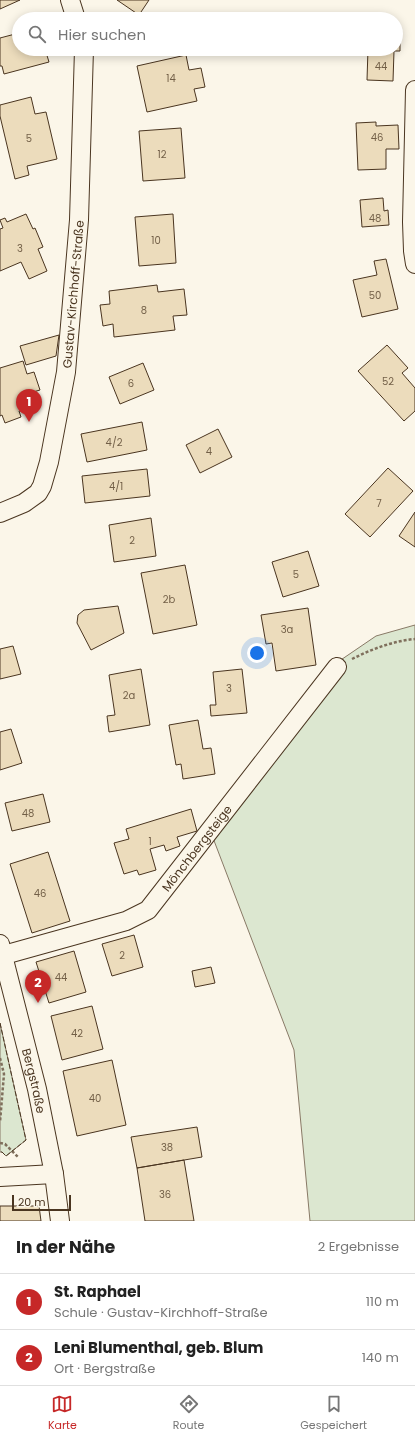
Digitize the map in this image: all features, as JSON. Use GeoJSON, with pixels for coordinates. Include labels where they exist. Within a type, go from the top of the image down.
{"type":"FeatureCollection","features":[{"type":"Feature","properties":{"kind":"street"},"geometry":{"type":"LineString","coordinates":[[70,0],[74,12]]}},
{"type":"Feature","properties":{"kind":"street","name":"Gustav-Kirchhoff-Straße"},"geometry":{"type":"LineString","coordinates":[[0,513],[24,503],[38,493],[42,486],[49,462],[66,372],[79,220],[84,56]]}},
{"type":"Feature","properties":{"kind":"street"},"geometry":{"type":"LineString","coordinates":[[415,90],[412,222],[415,264]]}},
{"type":"Feature","properties":{"kind":"street","name":"Mönchbergsteige"},"geometry":{"type":"LineString","coordinates":[[3,958],[126,921],[148,910],[337,667]]}},
{"type":"Feature","properties":{"kind":"street","name":"Bergstraße"},"geometry":{"type":"LineString","coordinates":[[3,958],[37,1089],[54,1174],[60,1221]]}},
{"type":"Feature","properties":{"kind":"street"},"geometry":{"type":"LineString","coordinates":[[0,1177],[54,1174]]}},
{"type":"Feature","properties":{"kind":"path"},"geometry":{"type":"LineString","coordinates":[[337,667],[368,652],[400,640],[415,639]]}},
{"type":"Feature","properties":{"kind":"path"},"geometry":{"type":"LineString","coordinates":[[0,1058],[4,1074],[0,1122]]}},
{"type":"Feature","properties":{"kind":"green space"},"geometry":{"type":"Polygon","coordinates":[[[415,625],[415,1221],[310,1221],[294,1050],[213,838],[329,668],[376,636],[415,625]]]}},
{"type":"Feature","properties":{"kind":"green space"},"geometry":{"type":"Polygon","coordinates":[[[0,1023],[26,1140],[6,1156],[0,1152],[0,1023]]]}},
{"type":"Feature","properties":{"kind":"building"},"geometry":{"type":"Polygon","coordinates":[[[0,0],[20,0],[0,9],[0,0]]]}},
{"type":"Feature","properties":{"kind":"building"},"geometry":{"type":"Polygon","coordinates":[[[117,0],[149,0],[141,12],[135,12],[117,0]]]}},
{"type":"Feature","properties":{"kind":"building"},"geometry":{"type":"Polygon","coordinates":[[[12,35],[12,56],[47,56],[49,62],[4,74],[2,66],[0,66],[0,38],[12,35]]]}},
{"type":"Feature","properties":{"kind":"building"},"geometry":{"type":"Polygon","coordinates":[[[186,56],[189,70],[201,68],[205,87],[194,89],[197,101],[147,112],[137,66],[186,56]]]}},
{"type":"Feature","properties":{"kind":"building"},"geometry":{"type":"Polygon","coordinates":[[[368,56],[394,56],[393,81],[367,80],[368,56]]]}},
{"type":"Feature","properties":{"kind":"building"},"geometry":{"type":"Polygon","coordinates":[[[31,97],[35,114],[46,112],[57,159],[27,166],[29,175],[15,179],[0,116],[0,105],[31,97]]]}},
{"type":"Feature","properties":{"kind":"building"},"geometry":{"type":"Polygon","coordinates":[[[376,122],[376,126],[398,125],[399,149],[386,149],[386,169],[358,170],[356,123],[376,122]]]}},
{"type":"Feature","properties":{"kind":"building"},"geometry":{"type":"Polygon","coordinates":[[[181,128],[185,178],[143,181],[139,131],[181,128]]]}},
{"type":"Feature","properties":{"kind":"building"},"geometry":{"type":"Polygon","coordinates":[[[383,198],[384,211],[388,210],[389,225],[362,227],[360,200],[383,198]]]}},
{"type":"Feature","properties":{"kind":"building"},"geometry":{"type":"Polygon","coordinates":[[[26,214],[33,229],[35,228],[43,247],[38,249],[47,271],[29,279],[21,262],[0,271],[0,229],[3,228],[0,220],[5,218],[7,222],[26,214]]]}},
{"type":"Feature","properties":{"kind":"building"},"geometry":{"type":"Polygon","coordinates":[[[173,214],[176,263],[139,266],[135,217],[173,214]]]}},
{"type":"Feature","properties":{"kind":"building"},"geometry":{"type":"Polygon","coordinates":[[[386,259],[398,309],[362,317],[353,280],[377,275],[374,261],[386,259]]]}},
{"type":"Feature","properties":{"kind":"building"},"geometry":{"type":"Polygon","coordinates":[[[157,285],[158,292],[184,289],[187,315],[173,316],[175,330],[114,337],[113,324],[103,326],[100,305],[110,304],[109,291],[157,285]]]}},
{"type":"Feature","properties":{"kind":"building"},"geometry":{"type":"Polygon","coordinates":[[[59,335],[56,356],[26,365],[20,346],[59,335]]]}},
{"type":"Feature","properties":{"kind":"building"},"geometry":{"type":"Polygon","coordinates":[[[387,345],[408,368],[402,373],[415,388],[415,411],[404,421],[358,371],[387,345]]]}},
{"type":"Feature","properties":{"kind":"building"},"geometry":{"type":"Polygon","coordinates":[[[23,361],[27,374],[34,372],[40,390],[33,392],[37,405],[19,411],[21,417],[5,423],[2,415],[0,416],[0,368],[23,361]]]}},
{"type":"Feature","properties":{"kind":"building"},"geometry":{"type":"Polygon","coordinates":[[[143,363],[154,390],[120,404],[109,377],[143,363]]]}},
{"type":"Feature","properties":{"kind":"building"},"geometry":{"type":"Polygon","coordinates":[[[142,422],[147,450],[87,462],[81,434],[142,422]]]}},
{"type":"Feature","properties":{"kind":"building"},"geometry":{"type":"Polygon","coordinates":[[[218,429],[232,457],[200,473],[186,445],[218,429]]]}},
{"type":"Feature","properties":{"kind":"building"},"geometry":{"type":"Polygon","coordinates":[[[388,468],[413,491],[370,537],[345,514],[388,468]]]}},
{"type":"Feature","properties":{"kind":"building"},"geometry":{"type":"Polygon","coordinates":[[[147,469],[150,496],[85,503],[82,476],[147,469]]]}},
{"type":"Feature","properties":{"kind":"building"},"geometry":{"type":"Polygon","coordinates":[[[415,512],[415,547],[399,536],[415,512]]]}},
{"type":"Feature","properties":{"kind":"building"},"geometry":{"type":"Polygon","coordinates":[[[151,518],[156,556],[114,562],[109,525],[151,518]]]}},
{"type":"Feature","properties":{"kind":"building"},"geometry":{"type":"Polygon","coordinates":[[[308,551],[319,586],[283,597],[272,562],[308,551]]]}},
{"type":"Feature","properties":{"kind":"building"},"geometry":{"type":"Polygon","coordinates":[[[185,565],[197,625],[153,634],[141,573],[185,565]]]}},
{"type":"Feature","properties":{"kind":"building"},"geometry":{"type":"Polygon","coordinates":[[[118,606],[124,633],[91,650],[77,623],[78,615],[84,610],[118,606]]]}},
{"type":"Feature","properties":{"kind":"building"},"geometry":{"type":"Polygon","coordinates":[[[308,608],[316,665],[276,671],[272,643],[266,644],[261,615],[308,608]]]}},
{"type":"Feature","properties":{"kind":"building"},"geometry":{"type":"Polygon","coordinates":[[[13,646],[21,674],[0,679],[0,649],[13,646]]]}},
{"type":"Feature","properties":{"kind":"building"},"geometry":{"type":"Polygon","coordinates":[[[141,669],[150,725],[109,732],[107,716],[115,715],[109,675],[141,669]]]}},
{"type":"Feature","properties":{"kind":"building"},"geometry":{"type":"Polygon","coordinates":[[[242,669],[247,713],[211,716],[210,705],[216,705],[213,672],[242,669]]]}},
{"type":"Feature","properties":{"kind":"building"},"geometry":{"type":"Polygon","coordinates":[[[198,720],[203,749],[211,748],[215,774],[183,779],[181,764],[176,765],[169,725],[198,720]]]}},
{"type":"Feature","properties":{"kind":"building"},"geometry":{"type":"Polygon","coordinates":[[[11,729],[22,763],[0,770],[0,732],[11,729]]]}},
{"type":"Feature","properties":{"kind":"building"},"geometry":{"type":"Polygon","coordinates":[[[43,794],[50,822],[12,831],[5,803],[43,794]]]}},
{"type":"Feature","properties":{"kind":"building"},"geometry":{"type":"Polygon","coordinates":[[[191,809],[197,831],[177,837],[180,846],[166,851],[164,845],[150,849],[156,870],[139,875],[137,870],[124,874],[114,843],[129,839],[126,829],[191,809]]]}},
{"type":"Feature","properties":{"kind":"building"},"geometry":{"type":"Polygon","coordinates":[[[48,852],[70,921],[32,933],[10,864],[48,852]]]}},
{"type":"Feature","properties":{"kind":"building"},"geometry":{"type":"Polygon","coordinates":[[[134,935],[143,967],[112,976],[102,944],[134,935]]]}},
{"type":"Feature","properties":{"kind":"building"},"geometry":{"type":"Polygon","coordinates":[[[74,951],[86,992],[49,1003],[36,962],[74,951]]]}},
{"type":"Feature","properties":{"kind":"building"},"geometry":{"type":"Polygon","coordinates":[[[211,967],[215,983],[195,987],[192,971],[211,967]]]}},
{"type":"Feature","properties":{"kind":"building"},"geometry":{"type":"Polygon","coordinates":[[[92,1006],[103,1049],[62,1060],[51,1016],[92,1006]]]}},
{"type":"Feature","properties":{"kind":"building"},"geometry":{"type":"Polygon","coordinates":[[[112,1060],[126,1125],[77,1136],[63,1071],[112,1060]]]}},
{"type":"Feature","properties":{"kind":"building"},"geometry":{"type":"Polygon","coordinates":[[[197,1127],[202,1157],[137,1168],[131,1137],[197,1127]]]}},
{"type":"Feature","properties":{"kind":"building"},"geometry":{"type":"Polygon","coordinates":[[[184,1160],[194,1221],[145,1221],[137,1168],[184,1160]]]}},
{"type":"Feature","properties":{"kind":"building"},"geometry":{"type":"Polygon","coordinates":[[[0,1206],[39,1206],[41,1221],[0,1221],[0,1206]]]}},
{"type":"Feature","properties":{"kind":"fence"},"geometry":{"type":"LineString","coordinates":[[0,1023],[26,1140],[6,1156],[0,1152]]}},
{"type":"Feature","properties":{"kind":"place","name":"St. Raphael"},"geometry":{"type":"Point","coordinates":[29,422]}},
{"type":"Feature","properties":{"kind":"place","name":"Leni Blumenthal, geb. Blum"},"geometry":{"type":"Point","coordinates":[38,1003]}}]}
